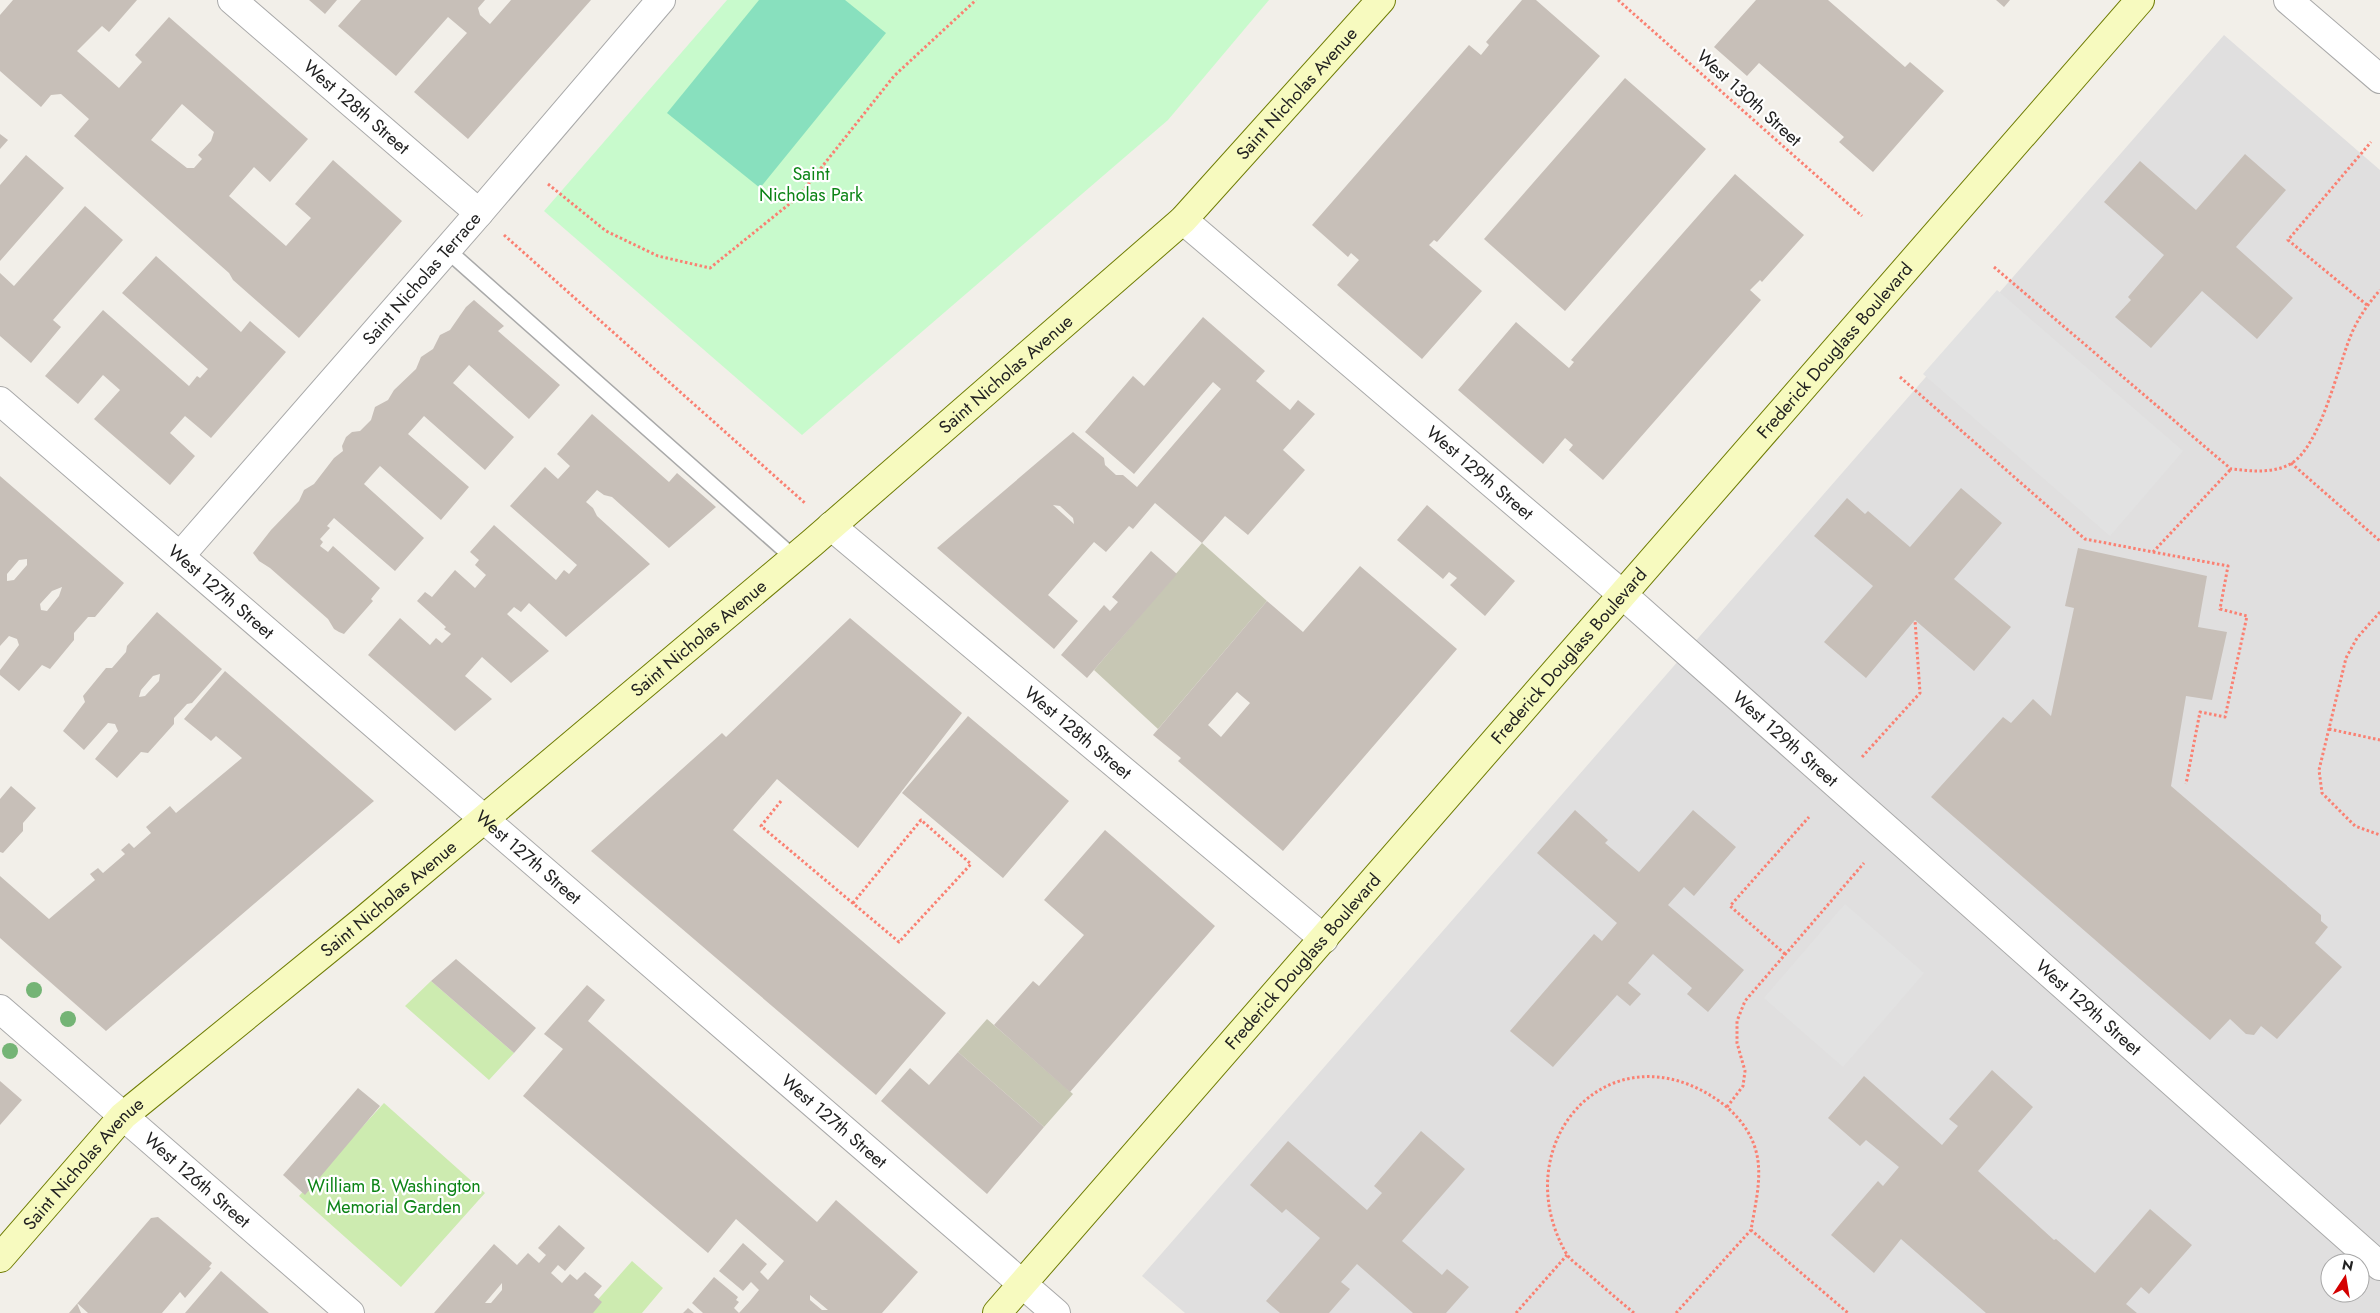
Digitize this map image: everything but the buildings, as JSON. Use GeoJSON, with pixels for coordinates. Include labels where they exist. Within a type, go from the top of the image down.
{"type":"FeatureCollection","features":[{"type":"Feature","properties":{"kind":"main road","name":"Saint Nicholas Avenue"},"geometry":{"type":"LineString","coordinates":[[0,1258],[123,1116],[364,920],[794,558],[1183,220],[1381,0]]}},
{"type":"Feature","properties":{"kind":"main road","name":"Frederick Douglass Boulevard"},"geometry":{"type":"LineString","coordinates":[[997,1313],[1624,596],[2140,0]]}},
{"type":"Feature","properties":{"kind":"street","name":"West 128th Street"},"geometry":{"type":"LineString","coordinates":[[232,0],[480,213]]}},
{"type":"Feature","properties":{"kind":"street","name":"Saint Nicholas Terrace"},"geometry":{"type":"LineString","coordinates":[[180,556],[480,213],[661,0]]}},
{"type":"Feature","properties":{"kind":"street"},"geometry":{"type":"LineString","coordinates":[[2288,0],[2380,79]]}},
{"type":"Feature","properties":{"kind":"street","name":"West 129th Street"},"geometry":{"type":"LineString","coordinates":[[1183,220],[1624,596],[2380,1266]]}},
{"type":"Feature","properties":{"kind":"street","name":"West 127th Street"},"geometry":{"type":"LineString","coordinates":[[0,401],[1056,1313]]}},
{"type":"Feature","properties":{"kind":"street","name":"West 128th Street"},"geometry":{"type":"LineString","coordinates":[[831,526],[1324,939]]}},
{"type":"Feature","properties":{"kind":"street","name":"West 126th Street"},"geometry":{"type":"LineString","coordinates":[[0,1008],[350,1313]]}},
{"type":"Feature","properties":{"kind":"lane"},"geometry":{"type":"LineString","coordinates":[[447,250],[794,558]]}},
{"type":"Feature","properties":{"kind":"path"},"geometry":{"type":"LineString","coordinates":[[522,163],[606,231],[658,256],[710,268],[798,196],[894,76],[976,0]]}},
{"type":"Feature","properties":{"kind":"path","name":"West 130th Street"},"geometry":{"type":"LineString","coordinates":[[1618,0],[1862,216]]}},
{"type":"Feature","properties":{"kind":"path"},"geometry":{"type":"LineString","coordinates":[[2367,305],[2288,240],[2371,142]]}},
{"type":"Feature","properties":{"kind":"path"},"geometry":{"type":"LineString","coordinates":[[480,213],[831,526]]}},
{"type":"Feature","properties":{"kind":"path"},"geometry":{"type":"LineString","coordinates":[[1994,267],[2232,469],[2265,472],[2291,463],[2312,442],[2352,334],[2367,305],[2380,290]]}},
{"type":"Feature","properties":{"kind":"path"},"geometry":{"type":"LineString","coordinates":[[1900,377],[2085,539],[2228,566],[2220,609],[2247,616],[2225,718],[2200,712],[2186,784]]}},
{"type":"Feature","properties":{"kind":"path"},"geometry":{"type":"LineString","coordinates":[[2291,463],[2380,541]]}},
{"type":"Feature","properties":{"kind":"path"},"geometry":{"type":"LineString","coordinates":[[2153,552],[2232,469]]}},
{"type":"Feature","properties":{"kind":"path"},"geometry":{"type":"LineString","coordinates":[[2380,612],[2357,638],[2346,658],[2319,770],[2322,793],[2355,826],[2380,835]]}},
{"type":"Feature","properties":{"kind":"path"},"geometry":{"type":"LineString","coordinates":[[1862,757],[1920,693],[1916,620]]}},
{"type":"Feature","properties":{"kind":"path"},"geometry":{"type":"LineString","coordinates":[[2329,729],[2380,740]]}},
{"type":"Feature","properties":{"kind":"path"},"geometry":{"type":"LineString","coordinates":[[781,800],[761,826],[899,942],[971,864],[921,820],[852,902]]}},
{"type":"Feature","properties":{"kind":"path"},"geometry":{"type":"LineString","coordinates":[[1785,954],[1730,906],[1809,817]]}},
{"type":"Feature","properties":{"kind":"path"},"geometry":{"type":"LineString","coordinates":[[1727,1107],[1743,1086],[1745,1071],[1737,1043],[1737,1021],[1745,1001],[1864,863]]}},
{"type":"Feature","properties":{"kind":"path"},"geometry":{"type":"LineString","coordinates":[[1634,1313],[1567,1256],[1550,1218],[1546,1183],[1554,1146],[1569,1116],[1594,1092],[1626,1079],[1665,1076],[1699,1088],[1727,1107],[1748,1129],[1757,1156],[1758,1196],[1751,1230],[1676,1313]]}},
{"type":"Feature","properties":{"kind":"path"},"geometry":{"type":"LineString","coordinates":[[1751,1230],[1848,1313]]}},
{"type":"Feature","properties":{"kind":"path"},"geometry":{"type":"LineString","coordinates":[[1516,1313],[1567,1256]]}},
{"type":"Feature","properties":{"kind":"shaded area"},"geometry":{"type":"Polygon","coordinates":[[[2224,35],[2380,170],[2380,1313],[1185,1313],[1142,1276],[2224,35]]]}},
{"type":"Feature","properties":{"kind":"shaded area"},"geometry":{"type":"Polygon","coordinates":[[[1997,290],[2183,451],[2110,536],[1923,374],[1997,290]]]}},
{"type":"Feature","properties":{"kind":"shaded area"},"geometry":{"type":"Polygon","coordinates":[[[1202,543],[1267,601],[1158,729],[1094,670],[1202,543]]]}},
{"type":"Feature","properties":{"kind":"shaded area"},"geometry":{"type":"Polygon","coordinates":[[[1845,904],[1924,973],[1843,1067],[1764,998],[1845,904]]]}},
{"type":"Feature","properties":{"kind":"shaded area"},"geometry":{"type":"Polygon","coordinates":[[[987,1019],[1073,1094],[1044,1127],[958,1052],[987,1019]]]}},
{"type":"Feature","properties":{"kind":"green space","name":"Saint Nicholas Park"},"geometry":{"type":"Polygon","coordinates":[[[727,0],[1269,0],[1168,120],[802,435],[544,211],[727,0]]]}},
{"type":"Feature","properties":{"kind":"green space"},"geometry":{"type":"Polygon","coordinates":[[[759,0],[845,0],[886,33],[760,188],[667,113],[759,0]]]}},
{"type":"Feature","properties":{"kind":"green space"},"geometry":{"type":"Polygon","coordinates":[[[431,981],[514,1053],[489,1080],[405,1006],[431,981]]]}},
{"type":"Feature","properties":{"kind":"green space","name":"William B. Washington Memorial Garden"},"geometry":{"type":"Polygon","coordinates":[[[384,1103],[485,1193],[401,1287],[299,1196],[384,1103]]]}},
{"type":"Feature","properties":{"kind":"green space"},"geometry":{"type":"Polygon","coordinates":[[[632,1261],[663,1288],[642,1313],[586,1313],[632,1261]]]}}]}
